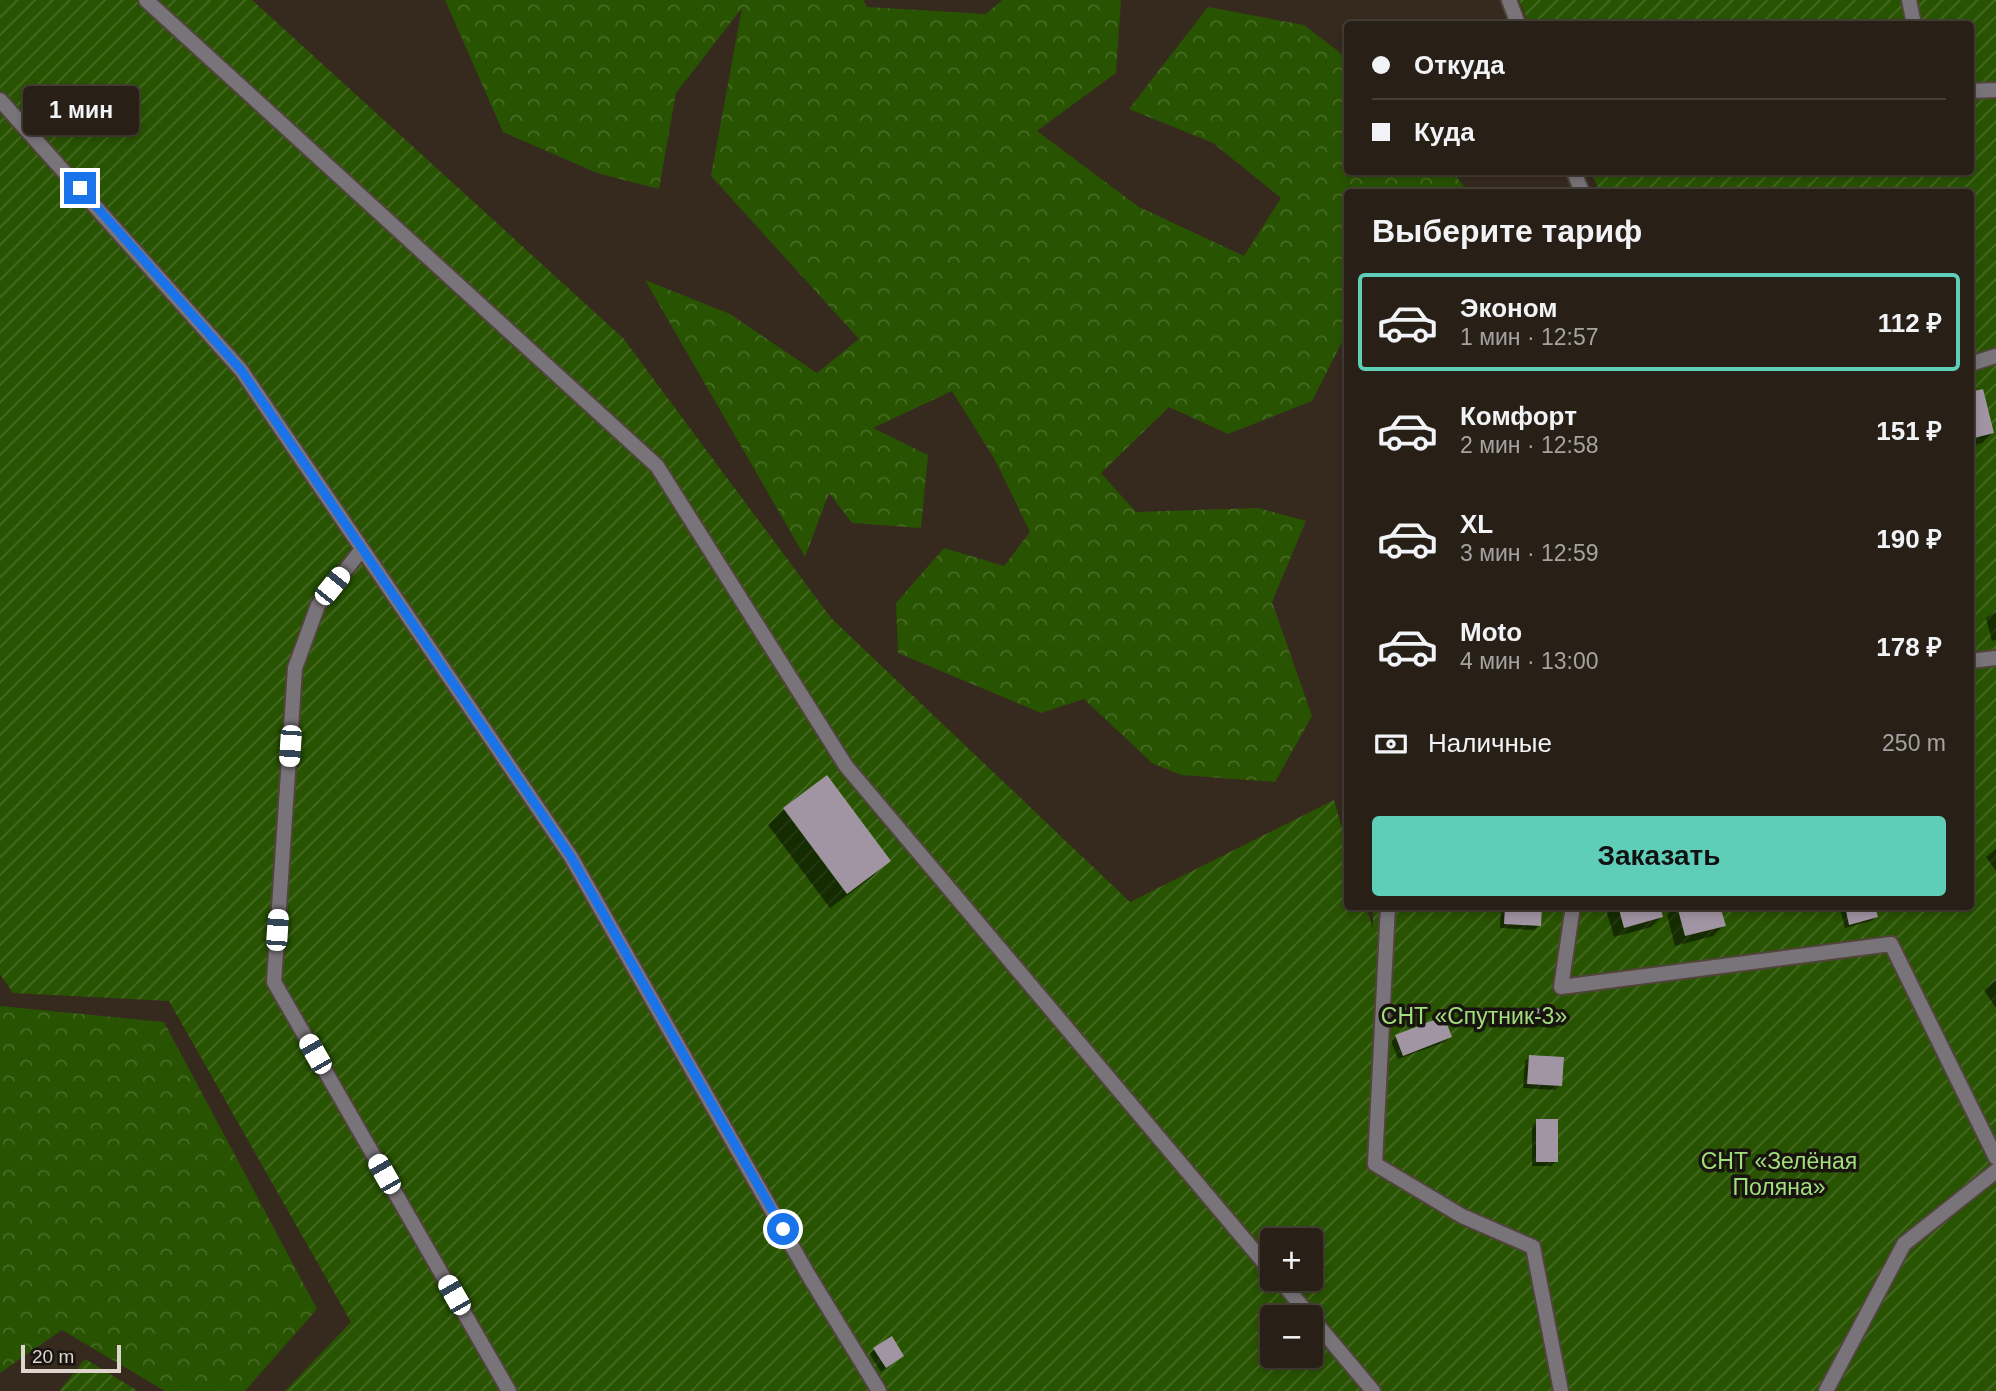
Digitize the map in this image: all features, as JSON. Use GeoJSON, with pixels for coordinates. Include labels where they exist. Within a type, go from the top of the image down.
{"type":"FeatureCollection","features":[{"type":"Feature","properties":{"kind":"street"},"geometry":{"type":"LineString","coordinates":[[146,0],[657,466],[846,766],[1260,1258]]}},
{"type":"Feature","properties":{"kind":"street"},"geometry":{"type":"LineString","coordinates":[[1508,0],[1517,21]]}},
{"type":"Feature","properties":{"kind":"street"},"geometry":{"type":"LineString","coordinates":[[1909,0],[1913,21]]}},
{"type":"Feature","properties":{"kind":"street"},"geometry":{"type":"LineString","coordinates":[[1974,91],[1996,90]]}},
{"type":"Feature","properties":{"kind":"street"},"geometry":{"type":"LineString","coordinates":[[0,100],[241,370],[571,857],[809,1276],[879,1391]]}},
{"type":"Feature","properties":{"kind":"street"},"geometry":{"type":"LineString","coordinates":[[1974,362],[1996,356]]}},
{"type":"Feature","properties":{"kind":"street"},"geometry":{"type":"LineString","coordinates":[[362,550],[318,605],[295,668],[274,982],[509,1391]]}},
{"type":"Feature","properties":{"kind":"street"},"geometry":{"type":"LineString","coordinates":[[1974,661],[1996,658]]}},
{"type":"Feature","properties":{"kind":"street"},"geometry":{"type":"LineString","coordinates":[[1388,910],[1375,1164],[1462,1216],[1533,1247],[1561,1391]]}},
{"type":"Feature","properties":{"kind":"street"},"geometry":{"type":"LineString","coordinates":[[1572,910],[1561,987],[1891,944],[1996,1158]]}},
{"type":"Feature","properties":{"kind":"street"},"geometry":{"type":"LineString","coordinates":[[1826,1391],[1904,1244],[1996,1171]]}},
{"type":"Feature","properties":{"kind":"street"},"geometry":{"type":"LineString","coordinates":[[1289,1291],[1373,1391]]}},
{"type":"Feature","properties":{"kind":"green space"},"geometry":{"type":"Polygon","coordinates":[[[0,0],[252,0],[623,338],[831,618],[1130,902],[1334,800],[1344,835],[1344,910],[1367,910],[1373,929],[1373,910],[1974,910],[1974,189],[1599,189],[1592,175],[1974,175],[1974,21],[1528,21],[1519,0],[1996,0],[1996,1391],[285,1391],[351,1322],[169,1001],[13,993],[0,974],[0,0]]]}},
{"type":"Feature","properties":{"kind":"green space"},"geometry":{"type":"Polygon","coordinates":[[[445,0],[863,0],[867,7],[986,14],[1002,0],[1121,0],[1116,73],[1037,131],[1139,207],[1244,256],[1281,198],[1213,143],[1129,109],[1208,7],[1304,25],[1344,56],[1344,175],[1455,175],[1466,189],[1344,189],[1344,338],[1312,401],[1228,434],[1169,407],[1101,473],[1136,512],[1258,508],[1306,521],[1272,602],[1312,716],[1275,782],[1181,775],[1152,763],[1084,699],[1041,713],[898,653],[896,603],[944,548],[1004,566],[1030,532],[995,460],[952,391],[873,428],[928,455],[921,528],[852,523],[829,493],[805,557],[645,280],[730,314],[817,373],[859,339],[711,176],[742,8],[676,93],[659,189],[597,173],[503,132],[445,0]]]}},
{"type":"Feature","properties":{"kind":"green space"},"geometry":{"type":"Polygon","coordinates":[[[0,1006],[164,1022],[317,1309],[245,1391],[165,1391],[62,1330],[0,1373],[0,1006]]]}},
{"type":"Feature","properties":{"kind":"green space"},"geometry":{"type":"Polygon","coordinates":[[[85,1359],[138,1391],[59,1391],[85,1359]]]}},
{"type":"Feature","properties":{"kind":"building"},"geometry":{"type":"Polygon","coordinates":[[[1983,389],[1994,433],[1974,438],[1974,391],[1983,389]]]}},
{"type":"Feature","properties":{"kind":"building"},"geometry":{"type":"Polygon","coordinates":[[[827,775],[891,861],[847,894],[783,808],[827,775]]]}},
{"type":"Feature","properties":{"kind":"building"},"geometry":{"type":"Polygon","coordinates":[[[1505,910],[1542,910],[1541,926],[1504,924],[1505,910]]]}},
{"type":"Feature","properties":{"kind":"building"},"geometry":{"type":"Polygon","coordinates":[[[1619,910],[1661,910],[1663,917],[1624,928],[1619,910]]]}},
{"type":"Feature","properties":{"kind":"building"},"geometry":{"type":"Polygon","coordinates":[[[1678,910],[1721,910],[1726,926],[1685,936],[1678,910]]]}},
{"type":"Feature","properties":{"kind":"building"},"geometry":{"type":"Polygon","coordinates":[[[1846,910],[1876,910],[1878,917],[1849,925],[1846,910]]]}},
{"type":"Feature","properties":{"kind":"building"},"geometry":{"type":"Polygon","coordinates":[[[1530,1008],[1562,1010],[1561,1024],[1529,1021],[1530,1008]]]}},
{"type":"Feature","properties":{"kind":"building"},"geometry":{"type":"Polygon","coordinates":[[[1444,1016],[1452,1037],[1403,1056],[1395,1035],[1444,1016]]]}},
{"type":"Feature","properties":{"kind":"building"},"geometry":{"type":"Polygon","coordinates":[[[1529,1055],[1564,1057],[1562,1086],[1527,1084],[1529,1055]]]}},
{"type":"Feature","properties":{"kind":"building"},"geometry":{"type":"Polygon","coordinates":[[[1536,1119],[1558,1119],[1558,1162],[1536,1162],[1536,1119]]]}},
{"type":"Feature","properties":{"kind":"building"},"geometry":{"type":"Polygon","coordinates":[[[892,1336],[904,1356],[886,1368],[873,1348],[892,1336]]]}},
{"type":"Feature","properties":{"kind":"route"},"geometry":{"type":"LineString","coordinates":[[80,188],[241,370],[571,857],[783,1229]]}},
{"type":"Feature","properties":{"kind":"park label","name":"СНТ «Спутник-3»"},"geometry":{"type":"Point","coordinates":[1474,1016]}},
{"type":"Feature","properties":{"kind":"park label","name":"СНТ «Зелёная Поляна»"},"geometry":{"type":"Point","coordinates":[1779,1174]}}]}
